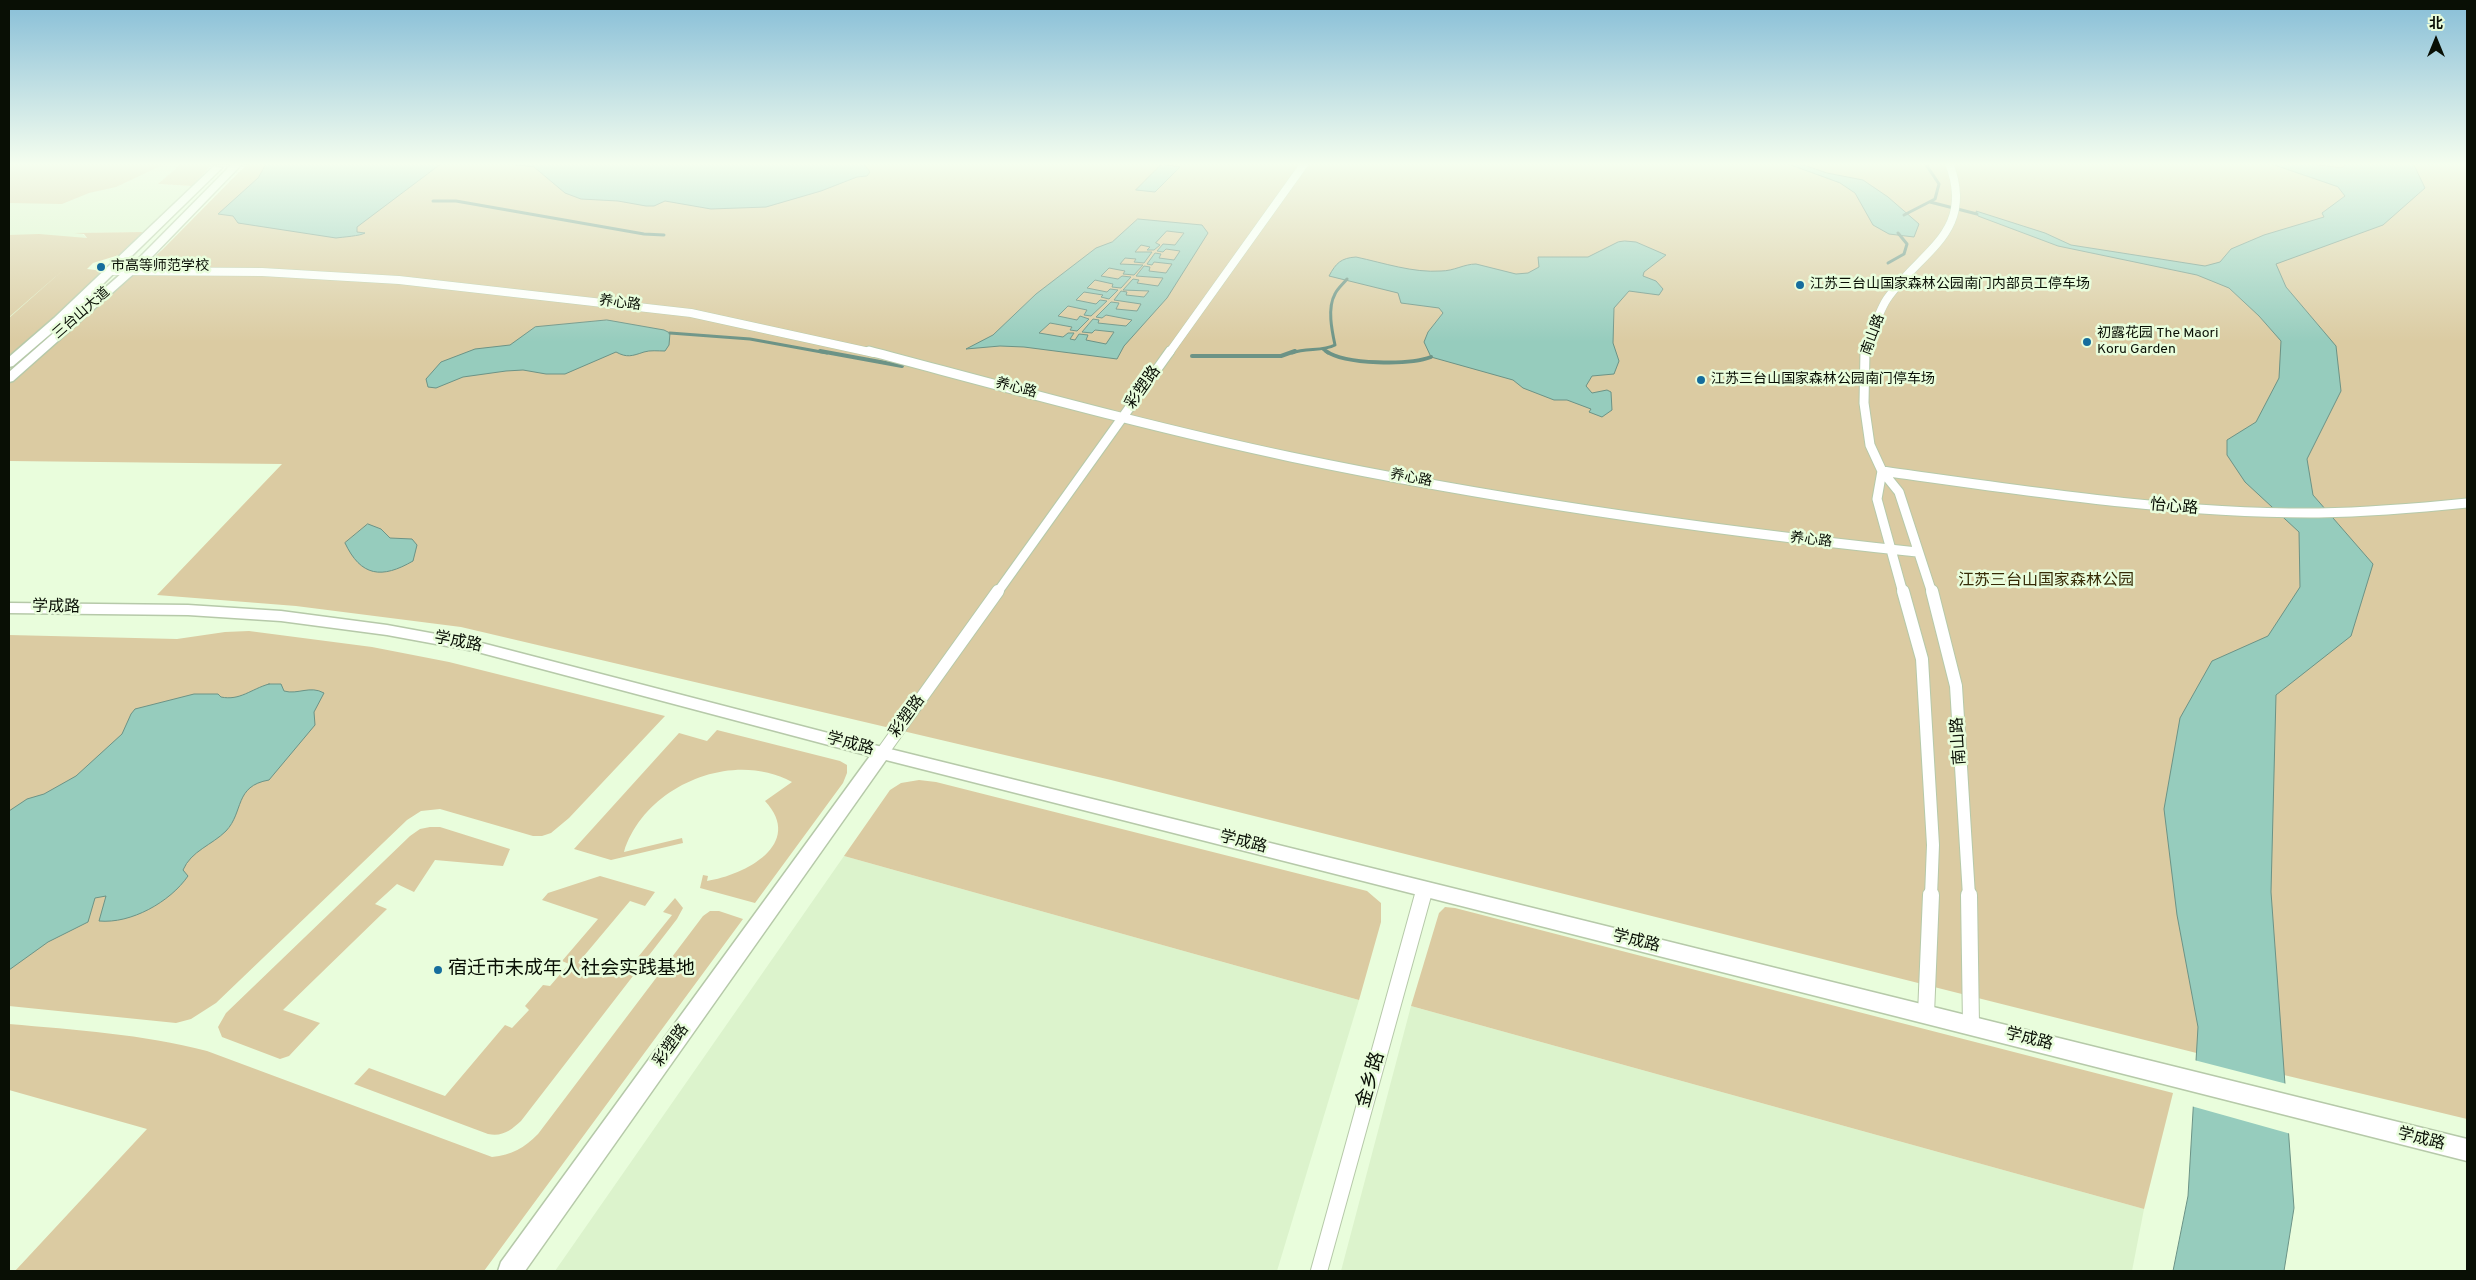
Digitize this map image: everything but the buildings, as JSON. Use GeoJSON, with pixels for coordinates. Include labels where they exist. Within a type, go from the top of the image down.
{"type":"FeatureCollection","features":[{"type":"Feature","properties":{"kind":"main road","name":"三台山大道"},"geometry":{"type":"LineString","coordinates":[[9,378],[130,271],[178,223]]}},
{"type":"Feature","properties":{"kind":"main road","name":"学成路"},"geometry":{"type":"LineString","coordinates":[[2303,1110],[2467,1150]]}},
{"type":"Feature","properties":{"kind":"street","name":"三台山大道"},"geometry":{"type":"LineString","coordinates":[[9,363],[58,321],[160,223]]}},
{"type":"Feature","properties":{"kind":"street","name":"彩塑路"},"geometry":{"type":"LineString","coordinates":[[510,1271],[1262,223]]}},
{"type":"Feature","properties":{"kind":"street","name":"南山路"},"geometry":{"type":"LineString","coordinates":[[1950,223],[1941,240],[1887,300],[1864,355],[1864,403],[1870,446],[1882,471],[1899,492],[1917,552],[1928,577],[1956,686],[1968,858],[1971,1026]]}},
{"type":"Feature","properties":{"kind":"street","name":"养心路"},"geometry":{"type":"LineString","coordinates":[[110,271],[262,272],[399,280],[691,313],[837,343],[1123,418],[1291,457],[1490,494],[1773,537],[1917,552]]}},
{"type":"Feature","properties":{"kind":"street","name":"南山路"},"geometry":{"type":"LineString","coordinates":[[1882,471],[1878,484],[1877,499],[1923,668],[1933,845],[1926,1014]]}},
{"type":"Feature","properties":{"kind":"street","name":"怡心路"},"geometry":{"type":"LineString","coordinates":[[1882,471],[2110,502],[2264,514],[2351,514],[2467,503]]}},
{"type":"Feature","properties":{"kind":"street","name":"学成路"},"geometry":{"type":"LineString","coordinates":[[9,608],[188,610],[281,616],[387,630],[474,646],[882,753],[2303,1110]]}},
{"type":"Feature","properties":{"kind":"street","name":"金乡路"},"geometry":{"type":"LineString","coordinates":[[1319,1271],[1425,889]]}},
{"type":"Feature","properties":{"kind":"shaded area"},"geometry":{"type":"Polygon","coordinates":[[[9,223],[153,223],[143,232],[81,233],[93,243],[9,318],[9,223]]]}},
{"type":"Feature","properties":{"kind":"shaded area"},"geometry":{"type":"Polygon","coordinates":[[[844,856],[1359,1000],[1277,1271],[555,1271],[844,856]]]}},
{"type":"Feature","properties":{"kind":"shaded area"},"geometry":{"type":"Polygon","coordinates":[[[1411,1006],[2144,1209],[2132,1271],[1341,1271],[1411,1006]]]}},
{"type":"Feature","properties":{"kind":"green space","name":"江苏三台山国家森林公园"},"geometry":{"type":"Polygon","coordinates":[[[189,223],[2467,223],[2467,1119],[2284,1075],[1111,780],[461,627],[296,606],[157,595],[282,464],[9,461],[9,383],[162,250],[189,223]]]}},
{"type":"Feature","properties":{"kind":"green space"},"geometry":{"type":"Polygon","coordinates":[[[143,232],[119,255],[93,263],[87,269],[103,271],[102,273],[52,322],[9,359],[9,318],[63,270],[9,317],[9,235],[39,234],[87,238],[84,234],[74,233],[143,232]]]}},
{"type":"Feature","properties":{"kind":"green space"},"geometry":{"type":"Polygon","coordinates":[[[249,631],[372,647],[449,662],[665,716],[569,818],[551,833],[533,836],[440,809],[421,811],[407,820],[216,1003],[191,1019],[176,1023],[9,1006],[9,635],[177,639],[225,632],[249,631]]]}},
{"type":"Feature","properties":{"kind":"green space"},"geometry":{"type":"Polygon","coordinates":[[[717,730],[840,761],[847,765],[847,773],[843,783],[755,903],[700,888],[703,875],[708,876],[707,881],[738,872],[765,855],[774,844],[778,831],[776,817],[765,801],[792,782],[768,773],[743,770],[717,773],[693,780],[670,793],[650,809],[634,829],[624,852],[682,838],[683,843],[611,860],[574,849],[679,733],[707,741],[717,730]]]}},
{"type":"Feature","properties":{"kind":"green space"},"geometry":{"type":"Polygon","coordinates":[[[919,780],[936,782],[1367,891],[1381,903],[1381,922],[1359,1000],[844,856],[890,790],[901,783],[919,780]]]}},
{"type":"Feature","properties":{"kind":"green space"},"geometry":{"type":"Polygon","coordinates":[[[440,827],[510,849],[503,866],[435,860],[414,892],[397,884],[375,904],[387,909],[283,1010],[320,1023],[289,1056],[280,1059],[222,1037],[218,1027],[226,1013],[410,836],[420,829],[440,827]]]}},
{"type":"Feature","properties":{"kind":"green space"},"geometry":{"type":"Polygon","coordinates":[[[600,876],[655,892],[645,906],[630,901],[578,963],[622,977],[672,915],[663,912],[675,898],[683,908],[677,919],[521,1121],[502,1134],[488,1134],[354,1084],[369,1068],[445,1096],[505,1025],[512,1028],[529,1010],[525,1006],[543,985],[550,986],[569,964],[562,961],[598,919],[542,900],[548,893],[600,876]]]}},
{"type":"Feature","properties":{"kind":"green space"},"geometry":{"type":"Polygon","coordinates":[[[1445,907],[1455,908],[2173,1093],[2144,1209],[1411,1006],[1439,913],[1445,907]]]}},
{"type":"Feature","properties":{"kind":"green space"},"geometry":{"type":"Polygon","coordinates":[[[710,911],[719,911],[743,919],[484,1271],[15,1271],[147,1129],[9,1090],[9,1024],[158,1040],[207,1051],[492,1157],[506,1155],[528,1143],[538,1134],[703,916],[710,911]]]}},
{"type":"Feature","properties":{"kind":"water"},"geometry":{"type":"Polygon","coordinates":[[[238,223],[363,223],[357,227],[357,232],[365,233],[336,238],[238,223]]]}},
{"type":"Feature","properties":{"kind":"water"},"geometry":{"type":"Polygon","coordinates":[[[1134,223],[1202,225],[1208,233],[1167,298],[1124,346],[1117,359],[1024,347],[1000,346],[966,349],[993,335],[1036,294],[1096,248],[1112,242],[1134,223]],[[1167,231],[1156,243],[1160,245],[1154,250],[1147,250],[1150,247],[1141,245],[1135,252],[1152,252],[1144,263],[1134,262],[1136,259],[1125,258],[1120,264],[1143,265],[1134,275],[1123,274],[1125,271],[1109,268],[1101,276],[1118,279],[1122,276],[1131,277],[1121,288],[1112,287],[1113,284],[1095,280],[1087,288],[1107,292],[1110,289],[1118,290],[1109,299],[1101,297],[1103,295],[1084,292],[1076,300],[1096,304],[1100,300],[1107,301],[1091,316],[1084,315],[1087,310],[1068,306],[1058,316],[1077,320],[1080,316],[1089,319],[1077,331],[1070,330],[1072,327],[1050,323],[1039,333],[1063,337],[1068,333],[1074,333],[1070,339],[1075,340],[1079,334],[1088,335],[1086,340],[1106,344],[1114,332],[1095,330],[1092,333],[1082,332],[1093,319],[1099,320],[1098,323],[1126,326],[1132,320],[1106,315],[1102,318],[1096,317],[1111,302],[1119,303],[1116,309],[1137,311],[1141,304],[1114,300],[1121,291],[1127,292],[1126,295],[1144,297],[1149,291],[1123,290],[1133,279],[1139,280],[1137,283],[1158,286],[1163,278],[1136,276],[1144,266],[1150,267],[1149,271],[1166,273],[1172,264],[1154,262],[1152,265],[1147,264],[1155,253],[1161,254],[1159,258],[1174,260],[1180,251],[1166,249],[1163,252],[1157,251],[1163,244],[1175,245],[1184,233],[1167,231]]]}},
{"type":"Feature","properties":{"kind":"water"},"geometry":{"type":"Polygon","coordinates":[[[1872,223],[1919,224],[1914,237],[1889,234],[1872,223]]]}},
{"type":"Feature","properties":{"kind":"water"},"geometry":{"type":"Polygon","coordinates":[[[1996,223],[2013,223],[2045,233],[2071,245],[2205,266],[2220,262],[2231,249],[2264,235],[2305,223],[2386,223],[2276,264],[2286,287],[2336,346],[2341,391],[2307,459],[2313,495],[2373,564],[2351,636],[2276,695],[2271,892],[2294,1208],[2284,1271],[2173,1271],[2188,1196],[2198,1027],[2177,915],[2164,809],[2180,718],[2212,661],[2268,636],[2300,587],[2299,532],[2245,482],[2227,455],[2227,440],[2256,422],[2279,378],[2281,341],[2259,316],[2229,288],[2197,275],[2058,246],[1996,223]]]}},
{"type":"Feature","properties":{"kind":"water"},"geometry":{"type":"Polygon","coordinates":[[[1618,242],[1636,242],[1666,255],[1644,272],[1643,276],[1656,281],[1663,289],[1659,295],[1629,291],[1614,308],[1613,343],[1619,361],[1614,374],[1592,376],[1586,386],[1592,393],[1607,390],[1611,392],[1612,410],[1602,417],[1589,412],[1591,409],[1567,400],[1554,400],[1523,388],[1513,380],[1431,357],[1424,342],[1428,332],[1443,313],[1439,308],[1401,303],[1398,293],[1329,276],[1340,262],[1356,257],[1398,267],[1430,271],[1446,271],[1476,264],[1516,274],[1528,273],[1539,267],[1538,257],[1588,257],[1618,242]]]}},
{"type":"Feature","properties":{"kind":"water"},"geometry":{"type":"Polygon","coordinates":[[[607,320],[664,330],[670,333],[669,345],[665,351],[649,351],[627,356],[616,352],[565,374],[546,374],[523,370],[506,371],[463,377],[436,388],[428,387],[426,379],[441,362],[475,349],[510,345],[535,327],[607,320]]]}},
{"type":"Feature","properties":{"kind":"water"},"geometry":{"type":"Polygon","coordinates":[[[368,524],[381,529],[390,538],[412,539],[417,545],[413,561],[392,571],[382,572],[373,572],[358,563],[345,543],[368,524]]]}},
{"type":"Feature","properties":{"kind":"water"},"geometry":{"type":"Polygon","coordinates":[[[269,684],[281,684],[284,691],[289,692],[314,690],[324,693],[314,712],[315,725],[269,780],[258,783],[250,788],[241,801],[232,824],[226,831],[191,858],[183,870],[188,876],[180,886],[149,909],[124,919],[111,921],[99,921],[106,896],[95,898],[88,922],[48,942],[9,970],[9,811],[27,799],[44,794],[76,776],[122,734],[135,709],[194,694],[218,694],[221,697],[234,697],[269,684]]]}},
{"type":"Feature","properties":{"kind":"pier"},"geometry":{"type":"Polygon","coordinates":[[[2194,1060],[2287,1084],[2291,1134],[2191,1106],[2194,1060]]]}},
{"type":"Feature","properties":{"kind":"waterway"},"geometry":{"type":"LineString","coordinates":[[580,223],[644,234],[664,235]]}},
{"type":"Feature","properties":{"kind":"waterway"},"geometry":{"type":"LineString","coordinates":[[1888,263],[1904,254],[1907,244],[1898,233]]}},
{"type":"Feature","properties":{"kind":"waterway"},"geometry":{"type":"LineString","coordinates":[[1292,353],[1335,345],[1331,306],[1336,292],[1347,279]]}},
{"type":"Feature","properties":{"kind":"waterway"},"geometry":{"type":"LineString","coordinates":[[670,333],[750,339],[827,353]]}},
{"type":"Feature","properties":{"kind":"waterway"},"geometry":{"type":"LineString","coordinates":[[1323,349],[1328,353]]}},
{"type":"Feature","properties":{"kind":"waterway"},"geometry":{"type":"LineString","coordinates":[[820,351],[902,366]]}},
{"type":"Feature","properties":{"kind":"waterway"},"geometry":{"type":"LineString","coordinates":[[1192,356],[1281,356],[1295,351]]}},
{"type":"Feature","properties":{"kind":"waterway"},"geometry":{"type":"LineString","coordinates":[[1326,351],[1347,359],[1378,362],[1421,360],[1431,357]]}},
{"type":"Feature","properties":{"kind":"place","name":"市高等师范学校"},"geometry":{"type":"Point","coordinates":[101,267]}},
{"type":"Feature","properties":{"kind":"place","name":"江苏三台山国家森林公园南门内部员工停车场"},"geometry":{"type":"Point","coordinates":[1800,285]}},
{"type":"Feature","properties":{"kind":"place","name":"初露花园 The Maori Koru Garden"},"geometry":{"type":"Point","coordinates":[2087,342]}},
{"type":"Feature","properties":{"kind":"place","name":"江苏三台山国家森林公园南门停车场"},"geometry":{"type":"Point","coordinates":[1701,380]}},
{"type":"Feature","properties":{"kind":"place","name":"宿迁市未成年人社会实践基地"},"geometry":{"type":"Point","coordinates":[438,970]}}]}
